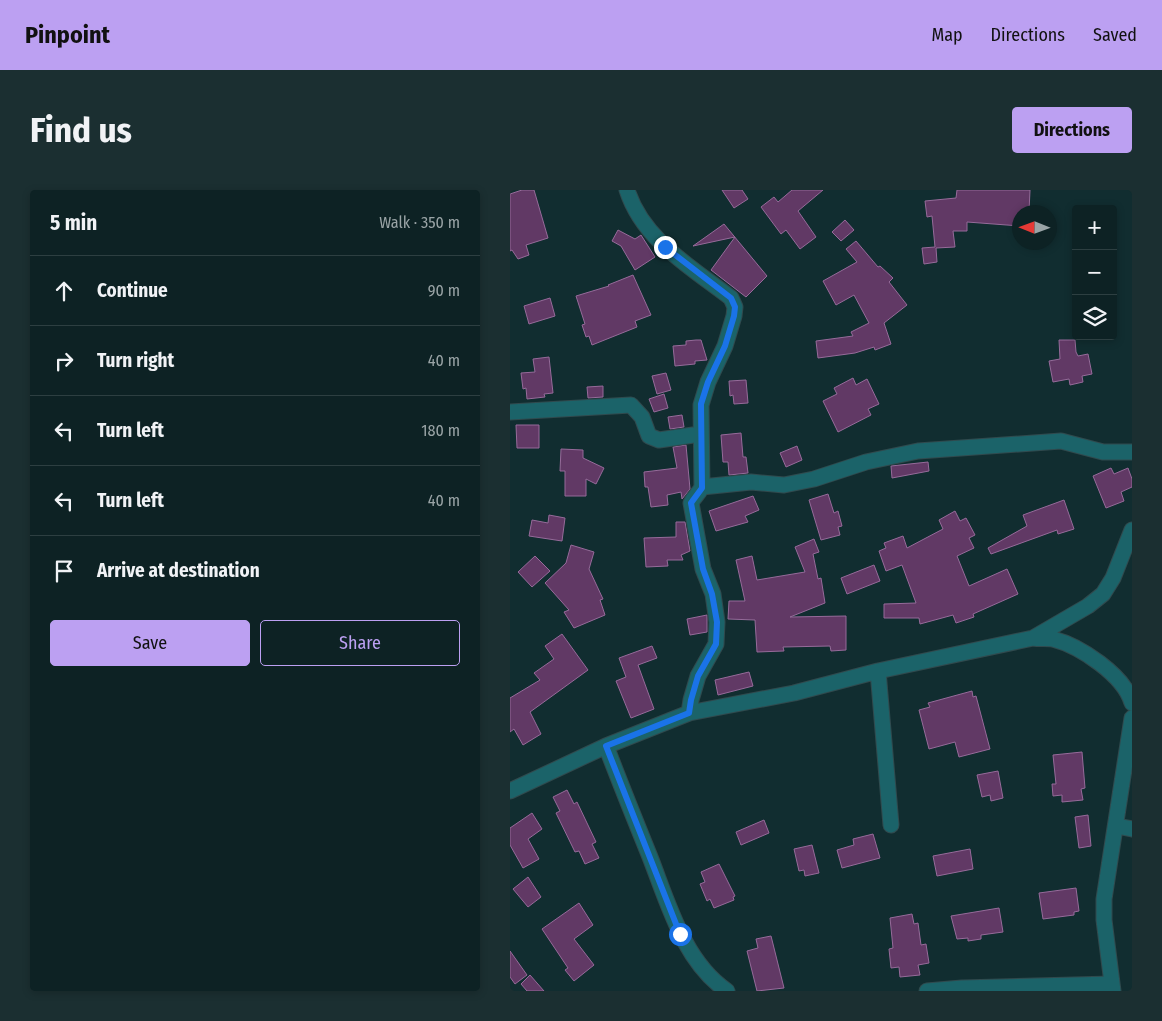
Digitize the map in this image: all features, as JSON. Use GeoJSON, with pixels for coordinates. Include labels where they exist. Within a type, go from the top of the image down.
{"type":"FeatureCollection","features":[{"type":"Feature","properties":{"kind":"street"},"geometry":{"type":"LineString","coordinates":[[627,190],[645,228],[665,247],[731,298],[735,307],[725,346],[708,382],[701,404],[702,488],[691,503],[703,569],[712,594],[717,622],[716,644],[698,676],[689,713]]}},
{"type":"Feature","properties":{"kind":"street"},"geometry":{"type":"LineString","coordinates":[[510,412],[631,405],[642,418],[648,436],[659,440],[700,434]]}},
{"type":"Feature","properties":{"kind":"street"},"geometry":{"type":"LineString","coordinates":[[702,488],[751,482],[784,484],[814,480],[866,462],[918,451],[1061,440],[1104,452],[1132,452]]}},
{"type":"Feature","properties":{"kind":"street"},"geometry":{"type":"LineString","coordinates":[[1033,638],[1088,606],[1102,594],[1113,578],[1132,530]]}},
{"type":"Feature","properties":{"kind":"street"},"geometry":{"type":"LineString","coordinates":[[510,791],[606,746],[689,713],[794,693],[878,671],[1033,638],[1052,639],[1070,646],[1114,673],[1123,683],[1132,703]]}},
{"type":"Feature","properties":{"kind":"street"},"geometry":{"type":"LineString","coordinates":[[878,671],[891,825]]}},
{"type":"Feature","properties":{"kind":"street"},"geometry":{"type":"LineString","coordinates":[[927,991],[962,988],[1113,988],[1104,920],[1104,899],[1117,826],[1132,718]]}},
{"type":"Feature","properties":{"kind":"street"},"geometry":{"type":"LineString","coordinates":[[606,746],[680,934],[701,965],[727,991]]}},
{"type":"Feature","properties":{"kind":"street"},"geometry":{"type":"LineString","coordinates":[[1117,826],[1132,829]]}},
{"type":"Feature","properties":{"kind":"building"},"geometry":{"type":"Polygon","coordinates":[[[522,190],[534,190],[548,238],[526,245],[529,255],[518,259],[512,250],[510,251],[510,194],[522,190]]]}},
{"type":"Feature","properties":{"kind":"building"},"geometry":{"type":"Polygon","coordinates":[[[722,190],[742,190],[748,199],[734,208],[722,190]]]}},
{"type":"Feature","properties":{"kind":"building"},"geometry":{"type":"Polygon","coordinates":[[[792,190],[823,190],[798,211],[816,237],[800,249],[786,230],[781,234],[761,207],[774,197],[778,202],[792,190]]]}},
{"type":"Feature","properties":{"kind":"building"},"geometry":{"type":"Polygon","coordinates":[[[957,190],[1030,190],[1029,205],[1012,205],[1012,225],[967,222],[967,231],[953,231],[955,247],[936,248],[937,262],[924,264],[922,248],[935,247],[932,216],[927,217],[925,201],[956,198],[957,190]]]}},
{"type":"Feature","properties":{"kind":"building"},"geometry":{"type":"Polygon","coordinates":[[[845,220],[854,230],[841,241],[832,232],[845,220]]]}},
{"type":"Feature","properties":{"kind":"building"},"geometry":{"type":"Polygon","coordinates":[[[724,224],[735,237],[693,246],[724,224]]]}},
{"type":"Feature","properties":{"kind":"building"},"geometry":{"type":"Polygon","coordinates":[[[618,230],[635,239],[641,235],[655,257],[635,270],[621,246],[612,241],[618,230]]]}},
{"type":"Feature","properties":{"kind":"building"},"geometry":{"type":"Polygon","coordinates":[[[735,237],[767,276],[746,297],[711,270],[735,237]]]}},
{"type":"Feature","properties":{"kind":"building"},"geometry":{"type":"Polygon","coordinates":[[[856,241],[878,267],[880,266],[893,278],[889,282],[907,305],[884,323],[891,344],[875,350],[874,347],[855,353],[818,358],[816,341],[853,336],[851,332],[869,323],[854,295],[836,305],[823,281],[857,262],[846,249],[856,241]]]}},
{"type":"Feature","properties":{"kind":"building"},"geometry":{"type":"Polygon","coordinates":[[[633,275],[651,315],[635,321],[637,327],[592,345],[589,336],[586,337],[582,325],[585,324],[576,296],[609,286],[633,275]]]}},
{"type":"Feature","properties":{"kind":"building"},"geometry":{"type":"Polygon","coordinates":[[[550,298],[555,316],[529,324],[524,306],[550,298]]]}},
{"type":"Feature","properties":{"kind":"building"},"geometry":{"type":"Polygon","coordinates":[[[701,340],[707,360],[695,361],[695,364],[675,366],[673,346],[686,345],[686,341],[701,340]]]}},
{"type":"Feature","properties":{"kind":"building"},"geometry":{"type":"Polygon","coordinates":[[[1059,340],[1075,340],[1078,356],[1088,354],[1092,374],[1082,376],[1083,382],[1070,385],[1069,379],[1053,382],[1049,361],[1060,359],[1059,340]]]}},
{"type":"Feature","properties":{"kind":"building"},"geometry":{"type":"Polygon","coordinates":[[[549,357],[553,393],[544,394],[545,397],[527,399],[526,388],[523,389],[521,373],[535,372],[533,359],[549,357]]]}},
{"type":"Feature","properties":{"kind":"building"},"geometry":{"type":"Polygon","coordinates":[[[666,373],[671,390],[657,394],[652,376],[666,373]]]}},
{"type":"Feature","properties":{"kind":"building"},"geometry":{"type":"Polygon","coordinates":[[[853,378],[856,385],[867,379],[879,404],[868,409],[871,415],[838,432],[823,401],[837,394],[834,388],[853,378]]]}},
{"type":"Feature","properties":{"kind":"building"},"geometry":{"type":"Polygon","coordinates":[[[746,380],[748,403],[734,404],[733,395],[730,396],[729,381],[746,380]]]}},
{"type":"Feature","properties":{"kind":"building"},"geometry":{"type":"Polygon","coordinates":[[[603,386],[603,397],[588,398],[587,387],[603,386]]]}},
{"type":"Feature","properties":{"kind":"building"},"geometry":{"type":"Polygon","coordinates":[[[664,394],[668,408],[654,412],[649,399],[664,394]]]}},
{"type":"Feature","properties":{"kind":"building"},"geometry":{"type":"Polygon","coordinates":[[[682,415],[684,427],[670,429],[668,417],[682,415]]]}},
{"type":"Feature","properties":{"kind":"building"},"geometry":{"type":"Polygon","coordinates":[[[516,425],[539,425],[539,448],[517,448],[516,425]]]}},
{"type":"Feature","properties":{"kind":"building"},"geometry":{"type":"Polygon","coordinates":[[[741,433],[743,457],[746,457],[748,473],[729,475],[728,462],[723,462],[721,435],[741,433]]]}},
{"type":"Feature","properties":{"kind":"building"},"geometry":{"type":"Polygon","coordinates":[[[686,445],[690,489],[682,499],[681,492],[667,495],[668,505],[651,507],[648,487],[645,487],[644,472],[677,468],[673,447],[686,445]]]}},
{"type":"Feature","properties":{"kind":"building"},"geometry":{"type":"Polygon","coordinates":[[[797,446],[802,460],[786,467],[780,453],[797,446]]]}},
{"type":"Feature","properties":{"kind":"building"},"geometry":{"type":"Polygon","coordinates":[[[561,449],[583,450],[583,458],[604,468],[596,484],[586,479],[586,496],[565,496],[565,471],[560,471],[561,449]]]}},
{"type":"Feature","properties":{"kind":"building"},"geometry":{"type":"Polygon","coordinates":[[[928,462],[929,471],[892,478],[891,466],[928,462]]]}},
{"type":"Feature","properties":{"kind":"building"},"geometry":{"type":"Polygon","coordinates":[[[1111,468],[1114,474],[1128,468],[1132,479],[1132,487],[1121,492],[1124,501],[1106,508],[1093,476],[1111,468]]]}},
{"type":"Feature","properties":{"kind":"building"},"geometry":{"type":"Polygon","coordinates":[[[828,494],[834,513],[838,511],[842,526],[838,527],[840,535],[821,540],[809,500],[828,494]]]}},
{"type":"Feature","properties":{"kind":"building"},"geometry":{"type":"Polygon","coordinates":[[[753,496],[759,510],[745,516],[748,522],[716,531],[709,511],[753,496]]]}},
{"type":"Feature","properties":{"kind":"building"},"geometry":{"type":"Polygon","coordinates":[[[1064,500],[1074,529],[1058,534],[1057,530],[991,554],[988,548],[1027,526],[1023,515],[1064,500]]]}},
{"type":"Feature","properties":{"kind":"building"},"geometry":{"type":"Polygon","coordinates":[[[955,511],[960,521],[966,518],[975,535],[969,538],[974,548],[957,556],[969,586],[1007,569],[1018,594],[973,614],[974,617],[956,623],[953,615],[920,624],[919,618],[884,618],[884,604],[916,603],[902,565],[886,571],[879,551],[886,548],[884,543],[903,536],[907,548],[943,529],[939,520],[955,511]]]}},
{"type":"Feature","properties":{"kind":"building"},"geometry":{"type":"Polygon","coordinates":[[[549,515],[565,518],[562,541],[529,536],[532,520],[548,523],[549,515]]]}},
{"type":"Feature","properties":{"kind":"building"},"geometry":{"type":"Polygon","coordinates":[[[676,522],[685,522],[690,551],[681,555],[683,560],[667,560],[668,566],[646,567],[644,538],[676,537],[676,522]]]}},
{"type":"Feature","properties":{"kind":"building"},"geometry":{"type":"Polygon","coordinates":[[[814,539],[819,552],[813,554],[818,579],[821,578],[825,603],[790,617],[846,616],[846,650],[831,651],[830,646],[783,647],[784,651],[757,652],[755,620],[728,619],[729,601],[745,601],[736,560],[752,556],[757,580],[805,572],[795,547],[814,539]]]}},
{"type":"Feature","properties":{"kind":"building"},"geometry":{"type":"Polygon","coordinates":[[[571,545],[594,552],[589,569],[603,599],[600,600],[605,615],[574,628],[564,612],[569,610],[545,583],[566,563],[571,545]]]}},
{"type":"Feature","properties":{"kind":"building"},"geometry":{"type":"Polygon","coordinates":[[[535,556],[550,571],[532,587],[518,572],[535,556]]]}},
{"type":"Feature","properties":{"kind":"building"},"geometry":{"type":"Polygon","coordinates":[[[874,565],[880,581],[847,594],[841,578],[874,565]]]}},
{"type":"Feature","properties":{"kind":"building"},"geometry":{"type":"Polygon","coordinates":[[[707,615],[707,632],[690,635],[687,619],[707,615]]]}},
{"type":"Feature","properties":{"kind":"building"},"geometry":{"type":"Polygon","coordinates":[[[562,634],[588,670],[530,712],[541,734],[523,745],[514,729],[510,732],[510,698],[540,680],[534,673],[554,659],[545,646],[562,634]]]}},
{"type":"Feature","properties":{"kind":"building"},"geometry":{"type":"Polygon","coordinates":[[[652,646],[657,658],[638,665],[654,709],[631,718],[616,681],[626,677],[619,658],[652,646]]]}},
{"type":"Feature","properties":{"kind":"building"},"geometry":{"type":"Polygon","coordinates":[[[749,672],[753,686],[718,695],[715,680],[749,672]]]}},
{"type":"Feature","properties":{"kind":"building"},"geometry":{"type":"Polygon","coordinates":[[[972,691],[973,697],[976,696],[990,749],[959,757],[955,742],[929,749],[919,710],[930,707],[928,703],[972,691]]]}},
{"type":"Feature","properties":{"kind":"building"},"geometry":{"type":"Polygon","coordinates":[[[1082,752],[1085,788],[1081,789],[1083,800],[1062,802],[1062,795],[1053,796],[1052,784],[1056,784],[1053,755],[1082,752]]]}},
{"type":"Feature","properties":{"kind":"building"},"geometry":{"type":"Polygon","coordinates":[[[998,771],[1003,798],[991,801],[990,795],[982,797],[977,775],[998,771]]]}},
{"type":"Feature","properties":{"kind":"building"},"geometry":{"type":"Polygon","coordinates":[[[567,790],[574,804],[577,802],[596,842],[592,844],[599,858],[585,864],[579,851],[575,852],[556,813],[560,811],[553,797],[567,790]]]}},
{"type":"Feature","properties":{"kind":"building"},"geometry":{"type":"Polygon","coordinates":[[[532,813],[542,829],[528,839],[539,859],[523,868],[510,845],[510,828],[532,813]]]}},
{"type":"Feature","properties":{"kind":"building"},"geometry":{"type":"Polygon","coordinates":[[[1088,815],[1091,846],[1079,848],[1075,817],[1088,815]]]}},
{"type":"Feature","properties":{"kind":"building"},"geometry":{"type":"Polygon","coordinates":[[[764,820],[769,833],[741,845],[736,832],[764,820]]]}},
{"type":"Feature","properties":{"kind":"building"},"geometry":{"type":"Polygon","coordinates":[[[873,834],[880,858],[842,868],[837,850],[854,845],[853,839],[873,834]]]}},
{"type":"Feature","properties":{"kind":"building"},"geometry":{"type":"Polygon","coordinates":[[[812,845],[819,873],[805,876],[804,870],[799,871],[794,849],[812,845]]]}},
{"type":"Feature","properties":{"kind":"building"},"geometry":{"type":"Polygon","coordinates":[[[970,849],[973,869],[937,876],[933,856],[970,849]]]}},
{"type":"Feature","properties":{"kind":"building"},"geometry":{"type":"Polygon","coordinates":[[[719,864],[735,896],[733,897],[734,900],[714,908],[710,899],[707,901],[700,884],[705,882],[701,872],[719,864]]]}},
{"type":"Feature","properties":{"kind":"building"},"geometry":{"type":"Polygon","coordinates":[[[528,877],[541,897],[528,907],[513,889],[528,877]]]}},
{"type":"Feature","properties":{"kind":"building"},"geometry":{"type":"Polygon","coordinates":[[[1076,888],[1079,911],[1074,912],[1074,915],[1043,919],[1039,893],[1076,888]]]}},
{"type":"Feature","properties":{"kind":"building"},"geometry":{"type":"Polygon","coordinates":[[[579,903],[593,925],[574,939],[594,965],[574,981],[565,970],[568,968],[542,929],[579,903]]]}},
{"type":"Feature","properties":{"kind":"building"},"geometry":{"type":"Polygon","coordinates":[[[999,908],[1003,932],[981,935],[981,939],[968,941],[968,938],[957,939],[951,916],[999,908]]]}},
{"type":"Feature","properties":{"kind":"building"},"geometry":{"type":"Polygon","coordinates":[[[912,914],[914,924],[918,923],[921,945],[926,944],[929,963],[918,965],[920,975],[900,977],[899,967],[891,968],[889,949],[893,948],[890,918],[912,914]]]}},
{"type":"Feature","properties":{"kind":"building"},"geometry":{"type":"Polygon","coordinates":[[[771,936],[784,988],[757,991],[747,951],[758,948],[756,939],[771,936]]]}},
{"type":"Feature","properties":{"kind":"building"},"geometry":{"type":"Polygon","coordinates":[[[510,951],[527,975],[515,984],[510,977],[510,951]]]}},
{"type":"Feature","properties":{"kind":"building"},"geometry":{"type":"Polygon","coordinates":[[[530,975],[544,991],[527,991],[521,984],[530,975]]]}},
{"type":"Feature","properties":{"kind":"route"},"geometry":{"type":"LineString","coordinates":[[665,247],[731,298],[735,307],[725,346],[708,382],[701,404],[702,488],[699,493],[693,496],[691,503],[703,569],[712,594],[717,622],[716,644],[698,676],[689,713],[606,746],[680,934]]}}]}
